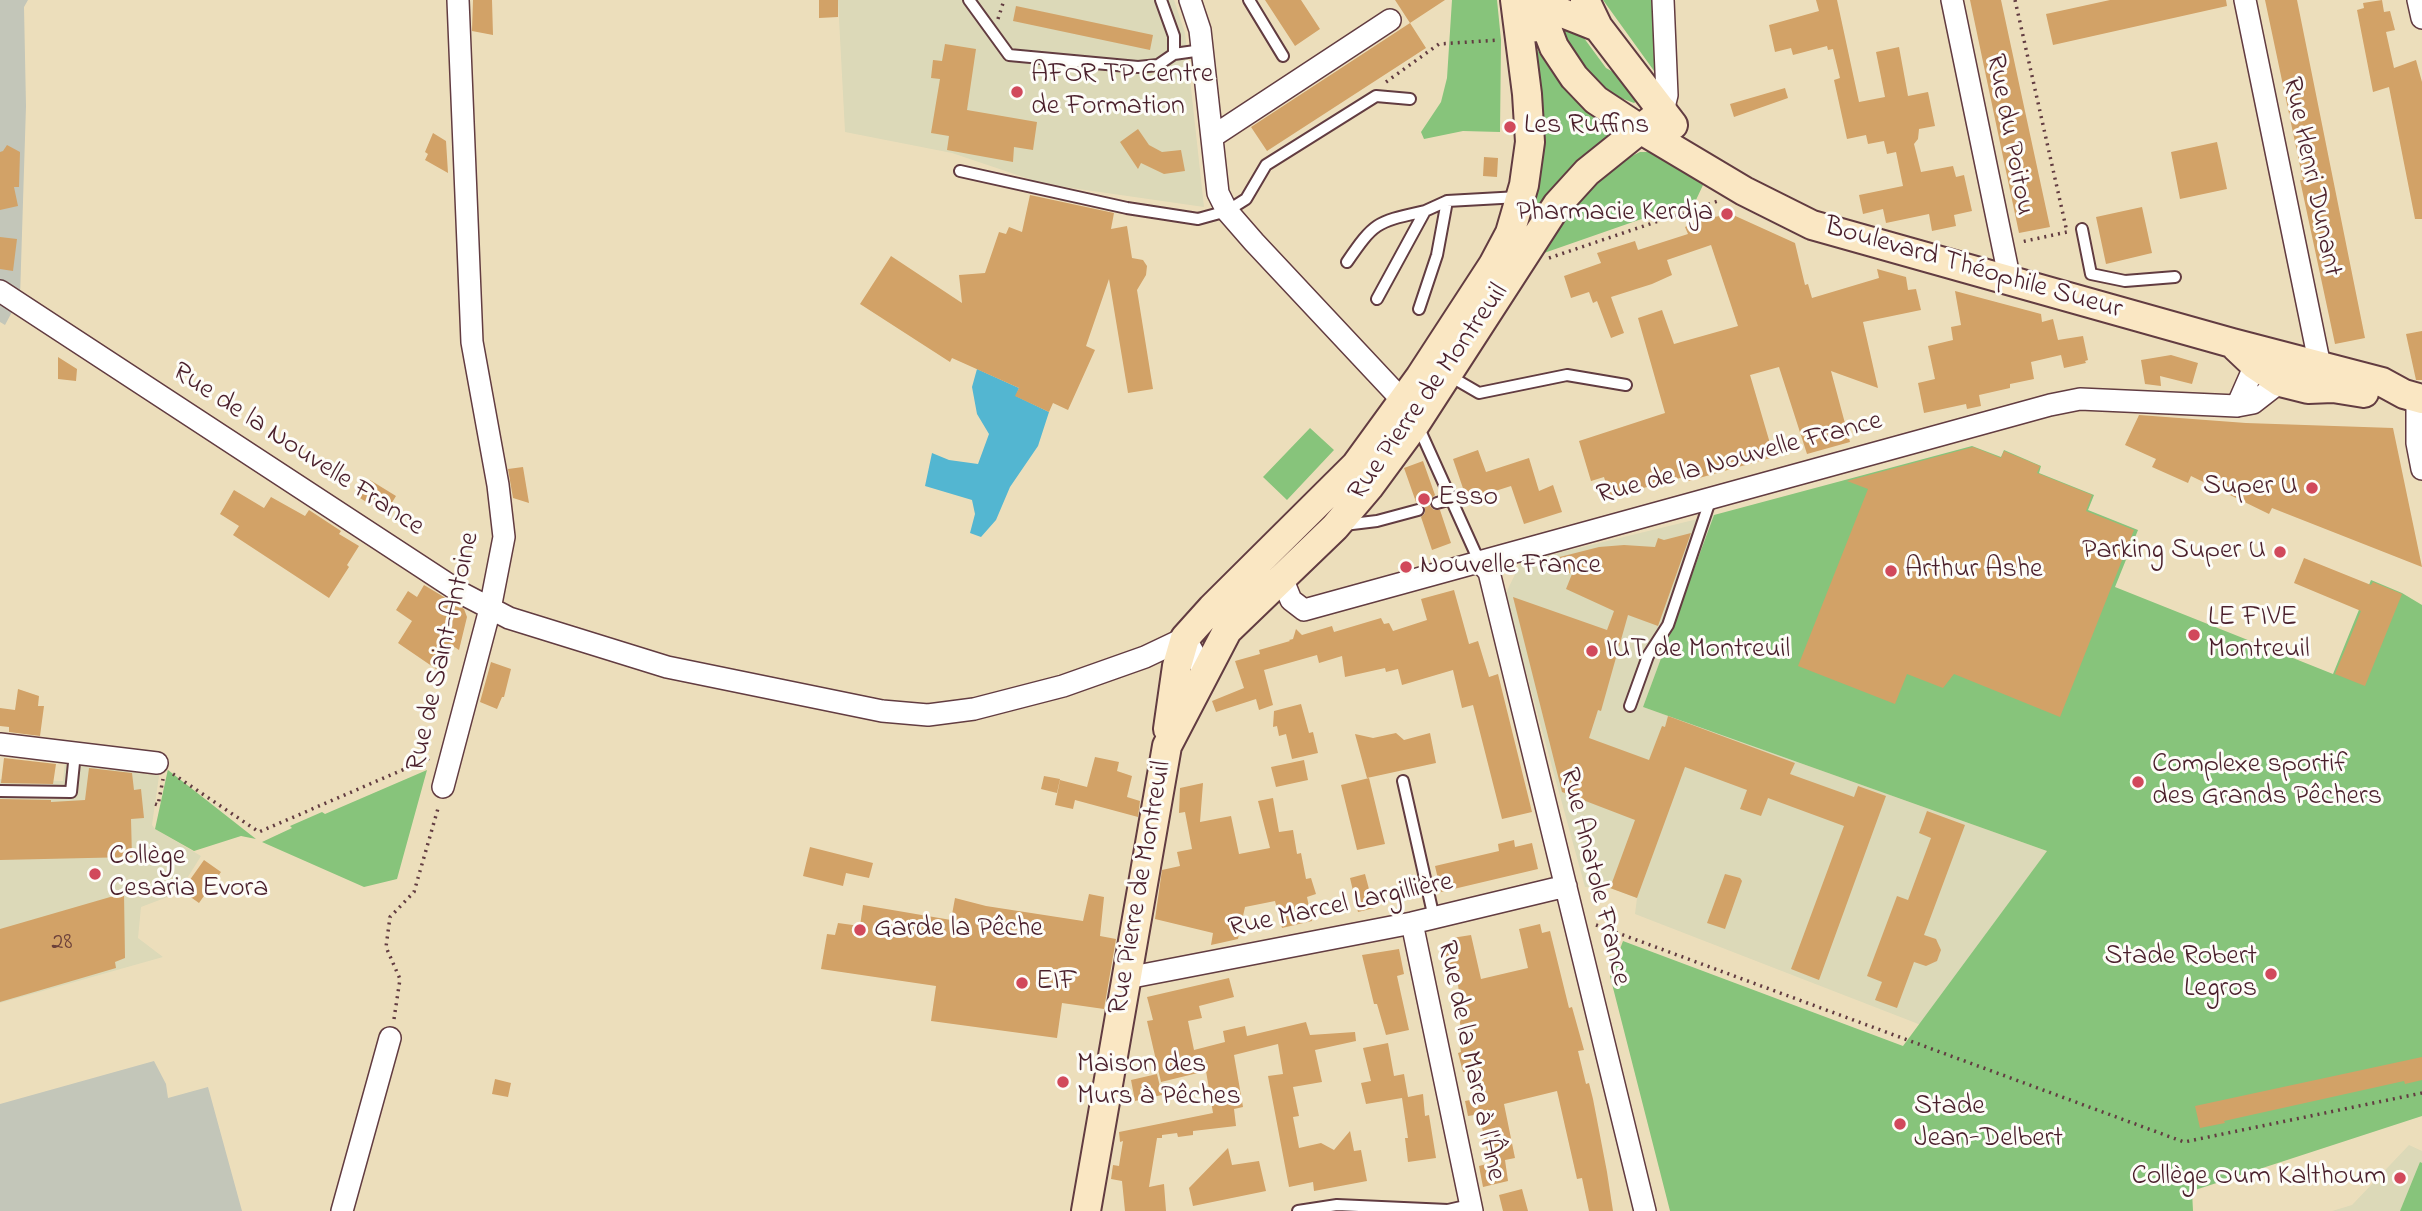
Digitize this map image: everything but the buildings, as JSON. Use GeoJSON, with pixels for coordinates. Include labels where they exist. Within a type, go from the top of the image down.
{"type":"FeatureCollection","features":[{"type":"Feature","properties":{"kind":"main road","name":"Rue Pierre de Montreuil"},"geometry":{"type":"LineString","coordinates":[[1190,658],[1227,631],[1335,527],[1369,487],[1510,233],[1522,197],[1530,142],[1515,0]]}},
{"type":"Feature","properties":{"kind":"main road","name":"Boulevard Théophile Sueur"},"geometry":{"type":"LineString","coordinates":[[1585,0],[1598,27],[1663,111],[1733,185]]}},
{"type":"Feature","properties":{"kind":"main road"},"geometry":{"type":"LineString","coordinates":[[1518,38],[1550,7],[1598,27]]}},
{"type":"Feature","properties":{"kind":"main road","name":"Boulevard Théophile Sueur"},"geometry":{"type":"LineString","coordinates":[[1550,7],[1554,47],[1574,77],[1596,100],[1733,185],[1812,225],[2232,343],[2382,382],[2414,397]]}},
{"type":"Feature","properties":{"kind":"main road","name":"Rue Pierre de Montreuil"},"geometry":{"type":"LineString","coordinates":[[1086,1211],[1167,746],[1190,658],[1212,607],[1448,375],[1557,205],[1587,172],[1663,111]]}},
{"type":"Feature","properties":{"kind":"main road","name":"Boulevard Théophile Sueur"},"geometry":{"type":"LineString","coordinates":[[2232,343],[2255,365],[2280,382],[2308,389],[2333,388],[2378,396],[2414,397]]}},
{"type":"Feature","properties":{"kind":"street","name":"Rue de Saint-Antoine"},"geometry":{"type":"LineString","coordinates":[[443,787],[490,609],[504,537],[498,485],[472,342],[458,0]]}},
{"type":"Feature","properties":{"kind":"street"},"geometry":{"type":"LineString","coordinates":[[1190,0],[1200,30],[1217,193],[1227,211],[1410,412]]}},
{"type":"Feature","properties":{"kind":"street"},"geometry":{"type":"LineString","coordinates":[[1663,0],[1667,95],[1663,111]]}},
{"type":"Feature","properties":{"kind":"street","name":"Rue du Poitou"},"geometry":{"type":"LineString","coordinates":[[1952,0],[2010,281]]}},
{"type":"Feature","properties":{"kind":"street","name":"Rue Henri Dunant"},"geometry":{"type":"LineString","coordinates":[[2245,0],[2320,366]]}},
{"type":"Feature","properties":{"kind":"street"},"geometry":{"type":"LineString","coordinates":[[1212,137],[1390,20]]}},
{"type":"Feature","properties":{"kind":"street","name":"Rue de la Nouvelle France"},"geometry":{"type":"LineString","coordinates":[[0,291],[490,609],[509,618],[667,667],[881,711],[928,715],[974,709],[1063,686],[1145,657],[1190,658]]}},
{"type":"Feature","properties":{"kind":"street"},"geometry":{"type":"LineString","coordinates":[[2237,406],[2255,365]]}},
{"type":"Feature","properties":{"kind":"street","name":"Rue de la Nouvelle France"},"geometry":{"type":"LineString","coordinates":[[1282,578],[1291,600],[1304,610],[2023,412],[2080,399],[2237,406],[2253,403],[2280,382]]}},
{"type":"Feature","properties":{"kind":"street"},"geometry":{"type":"LineString","coordinates":[[2414,397],[2422,469]]}},
{"type":"Feature","properties":{"kind":"street","name":"Rue Anatole France"},"geometry":{"type":"LineString","coordinates":[[1479,561],[1489,572],[1645,1211]]}},
{"type":"Feature","properties":{"kind":"street"},"geometry":{"type":"LineString","coordinates":[[0,744],[157,763]]}},
{"type":"Feature","properties":{"kind":"street","name":"Rue Marcel Largillière"},"geometry":{"type":"LineString","coordinates":[[1127,978],[1412,923],[1566,886]]}},
{"type":"Feature","properties":{"kind":"street","name":"Rue de la Mare à l'Âne"},"geometry":{"type":"LineString","coordinates":[[1412,923],[1471,1208]]}},
{"type":"Feature","properties":{"kind":"street"},"geometry":{"type":"LineString","coordinates":[[342,1211],[390,1038]]}},
{"type":"Feature","properties":{"kind":"lane"},"geometry":{"type":"LineString","coordinates":[[970,0],[1009,55],[1138,67],[1158,65],[1174,54],[1202,50]]}},
{"type":"Feature","properties":{"kind":"lane"},"geometry":{"type":"LineString","coordinates":[[1148,0],[1162,2],[1174,36],[1174,54]]}},
{"type":"Feature","properties":{"kind":"lane"},"geometry":{"type":"LineString","coordinates":[[1249,0],[1283,56]]}},
{"type":"Feature","properties":{"kind":"lane"},"geometry":{"type":"LineString","coordinates":[[960,171],[1127,208],[1198,219],[1227,211],[1246,199],[1266,165],[1376,96],[1410,99]]}},
{"type":"Feature","properties":{"kind":"lane"},"geometry":{"type":"LineString","coordinates":[[1347,262],[1368,231],[1386,219],[1425,211],[1447,201],[1522,197]]}},
{"type":"Feature","properties":{"kind":"lane"},"geometry":{"type":"LineString","coordinates":[[1419,309],[1437,255],[1447,201]]}},
{"type":"Feature","properties":{"kind":"lane"},"geometry":{"type":"LineString","coordinates":[[1377,299],[1425,211]]}},
{"type":"Feature","properties":{"kind":"lane"},"geometry":{"type":"LineString","coordinates":[[2082,229],[2091,274],[2125,281],[2175,277]]}},
{"type":"Feature","properties":{"kind":"lane"},"geometry":{"type":"LineString","coordinates":[[1448,375],[1479,393],[1567,375],[1626,385]]}},
{"type":"Feature","properties":{"kind":"lane"},"geometry":{"type":"LineString","coordinates":[[1410,412],[1479,561]]}},
{"type":"Feature","properties":{"kind":"lane"},"geometry":{"type":"LineString","coordinates":[[1630,706],[1648,656],[1668,625],[1714,497]]}},
{"type":"Feature","properties":{"kind":"lane"},"geometry":{"type":"LineString","coordinates":[[1437,503],[1452,499]]}},
{"type":"Feature","properties":{"kind":"lane"},"geometry":{"type":"LineString","coordinates":[[1335,527],[1377,521],[1418,510]]}},
{"type":"Feature","properties":{"kind":"lane"},"geometry":{"type":"LineString","coordinates":[[1282,578],[1280,552],[1296,525]]}},
{"type":"Feature","properties":{"kind":"lane"},"geometry":{"type":"LineString","coordinates":[[0,791],[71,792],[75,753]]}},
{"type":"Feature","properties":{"kind":"lane"},"geometry":{"type":"LineString","coordinates":[[1403,781],[1434,918]]}},
{"type":"Feature","properties":{"kind":"lane"},"geometry":{"type":"LineString","coordinates":[[1298,1211],[1337,1205],[1448,1210],[1471,1208]]}},
{"type":"Feature","properties":{"kind":"path"},"geometry":{"type":"LineString","coordinates":[[2002,246],[2067,232],[2015,0]]}},
{"type":"Feature","properties":{"kind":"path"},"geometry":{"type":"LineString","coordinates":[[1376,96],[1379,87],[1439,44],[1473,42]]}},
{"type":"Feature","properties":{"kind":"path"},"geometry":{"type":"LineString","coordinates":[[1514,270],[1733,185]]}},
{"type":"Feature","properties":{"kind":"path"},"geometry":{"type":"LineString","coordinates":[[155,804],[158,805],[165,769],[259,832],[454,748]]}},
{"type":"Feature","properties":{"kind":"path","name":"Rue de Saint-Antoine"},"geometry":{"type":"LineString","coordinates":[[390,1038],[400,979],[386,947],[390,918],[414,892],[443,787]]}},
{"type":"Feature","properties":{"kind":"path"},"geometry":{"type":"LineString","coordinates":[[1574,917],[2184,1142],[2422,1093]]}},
{"type":"Feature","properties":{"kind":"shaded area"},"geometry":{"type":"Polygon","coordinates":[[[0,0],[28,0],[24,7],[26,106],[20,297],[5,325],[0,322],[0,0]]]}},
{"type":"Feature","properties":{"kind":"shaded area","name":"AFOR TP Centre de Formation"},"geometry":{"type":"Polygon","coordinates":[[[838,0],[1174,0],[1185,33],[1204,207],[1044,184],[952,153],[845,132],[838,0]]]}},
{"type":"Feature","properties":{"kind":"shaded area"},"geometry":{"type":"Polygon","coordinates":[[[1714,515],[1643,707],[2047,851],[1921,1025],[1635,914],[1637,898],[1610,888],[1585,887],[1505,595],[1521,562],[1714,515]]]}},
{"type":"Feature","properties":{"kind":"shaded area","name":"Collège Cesaria Evora"},"geometry":{"type":"Polygon","coordinates":[[[65,761],[160,769],[152,825],[201,856],[178,893],[141,907],[138,938],[163,957],[0,1003],[0,779],[63,781],[65,761]]]}},
{"type":"Feature","properties":{"kind":"shaded area"},"geometry":{"type":"Polygon","coordinates":[[[154,1061],[166,1084],[168,1098],[208,1087],[242,1211],[0,1211],[0,1104],[154,1061]]]}},
{"type":"Feature","properties":{"kind":"shaded area","name":"Collège Oum Kalthoum"},"geometry":{"type":"Polygon","coordinates":[[[2409,1145],[2422,1151],[2422,1211],[2332,1211],[2352,1205],[2409,1145]]]}},
{"type":"Feature","properties":{"kind":"green space"},"geometry":{"type":"Polygon","coordinates":[[[1452,0],[1497,0],[1501,40],[1500,132],[1463,131],[1424,139],[1421,132],[1441,102],[1447,78],[1452,0]]]}},
{"type":"Feature","properties":{"kind":"green space"},"geometry":{"type":"Polygon","coordinates":[[[1603,0],[1654,0],[1657,75],[1603,0]]]}},
{"type":"Feature","properties":{"kind":"green space"},"geometry":{"type":"Polygon","coordinates":[[[1556,25],[1581,34],[1606,68],[1626,79],[1640,99],[1634,103],[1613,95],[1591,81],[1556,25]]]}},
{"type":"Feature","properties":{"kind":"green space"},"geometry":{"type":"Polygon","coordinates":[[[1535,46],[1570,95],[1618,133],[1515,248],[1539,102],[1535,46]]]}},
{"type":"Feature","properties":{"kind":"green space"},"geometry":{"type":"Polygon","coordinates":[[[1640,152],[1654,152],[1703,185],[1696,200],[1544,253],[1567,218],[1590,191],[1618,163],[1640,152]]]}},
{"type":"Feature","properties":{"kind":"green space"},"geometry":{"type":"Polygon","coordinates":[[[1310,428],[1334,450],[1287,500],[1263,477],[1310,428]]]}},
{"type":"Feature","properties":{"kind":"green space","name":"Complexe sportif des Grands Pêchers"},"geometry":{"type":"Polygon","coordinates":[[[1972,446],[2001,457],[2004,450],[2041,466],[2039,473],[2094,495],[2088,510],[2138,530],[2115,587],[2333,674],[2371,580],[2422,605],[2422,1116],[2192,1191],[2193,1211],[1670,1211],[1610,976],[1623,941],[1903,1046],[2047,851],[1643,707],[1714,515],[1972,446]]]}},
{"type":"Feature","properties":{"kind":"green space"},"geometry":{"type":"Polygon","coordinates":[[[168,769],[256,839],[241,836],[194,851],[155,829],[168,769]]]}},
{"type":"Feature","properties":{"kind":"green space"},"geometry":{"type":"Polygon","coordinates":[[[427,770],[397,879],[364,887],[262,842],[322,812],[325,814],[427,770]]]}},
{"type":"Feature","properties":{"kind":"green space"},"geometry":{"type":"Polygon","coordinates":[[[2420,1162],[2422,1211],[2400,1211],[2420,1162]]]}},
{"type":"Feature","properties":{"kind":"water"},"geometry":{"type":"Polygon","coordinates":[[[977,369],[1019,388],[1016,396],[1049,412],[1038,446],[1010,487],[996,520],[981,537],[970,533],[975,514],[972,500],[925,486],[932,453],[949,460],[978,464],[989,434],[977,414],[972,387],[977,369]]]}},
{"type":"Feature","properties":{"kind":"place","name":"AFOR TP Centre de Formation"},"geometry":{"type":"Point","coordinates":[1017,92]}},
{"type":"Feature","properties":{"kind":"place","name":"Les Ruffins"},"geometry":{"type":"Point","coordinates":[1510,127]}},
{"type":"Feature","properties":{"kind":"place","name":"Pharmacie Kerdja"},"geometry":{"type":"Point","coordinates":[1727,214]}},
{"type":"Feature","properties":{"kind":"place","name":"Super U"},"geometry":{"type":"Point","coordinates":[2312,488]}},
{"type":"Feature","properties":{"kind":"place","name":"Esso"},"geometry":{"type":"Point","coordinates":[1424,499]}},
{"type":"Feature","properties":{"kind":"place","name":"Parking Super U"},"geometry":{"type":"Point","coordinates":[2280,552]}},
{"type":"Feature","properties":{"kind":"place","name":"Nouvelle France"},"geometry":{"type":"Point","coordinates":[1406,567]}},
{"type":"Feature","properties":{"kind":"place","name":"Arthur Ashe"},"geometry":{"type":"Point","coordinates":[1891,571]}},
{"type":"Feature","properties":{"kind":"place","name":"LE FIVE Montreuil"},"geometry":{"type":"Point","coordinates":[2194,635]}},
{"type":"Feature","properties":{"kind":"place","name":"IUT de Montreuil"},"geometry":{"type":"Point","coordinates":[1592,651]}},
{"type":"Feature","properties":{"kind":"place","name":"Complexe sportif des Grands Pêchers"},"geometry":{"type":"Point","coordinates":[2138,782]}},
{"type":"Feature","properties":{"kind":"place","name":"Collège Cesaria Evora"},"geometry":{"type":"Point","coordinates":[95,874]}},
{"type":"Feature","properties":{"kind":"place","name":"Garde la Pêche"},"geometry":{"type":"Point","coordinates":[860,930]}},
{"type":"Feature","properties":{"kind":"place","name":"Stade Robert Legros"},"geometry":{"type":"Point","coordinates":[2271,974]}},
{"type":"Feature","properties":{"kind":"place","name":"EIF"},"geometry":{"type":"Point","coordinates":[1022,983]}},
{"type":"Feature","properties":{"kind":"place","name":"Maison des Murs à Pêches"},"geometry":{"type":"Point","coordinates":[1063,1082]}},
{"type":"Feature","properties":{"kind":"place","name":"Stade Jean-Delbert"},"geometry":{"type":"Point","coordinates":[1900,1124]}},
{"type":"Feature","properties":{"kind":"place","name":"Collège Oum Kalthoum"},"geometry":{"type":"Point","coordinates":[2400,1178]}}]}
